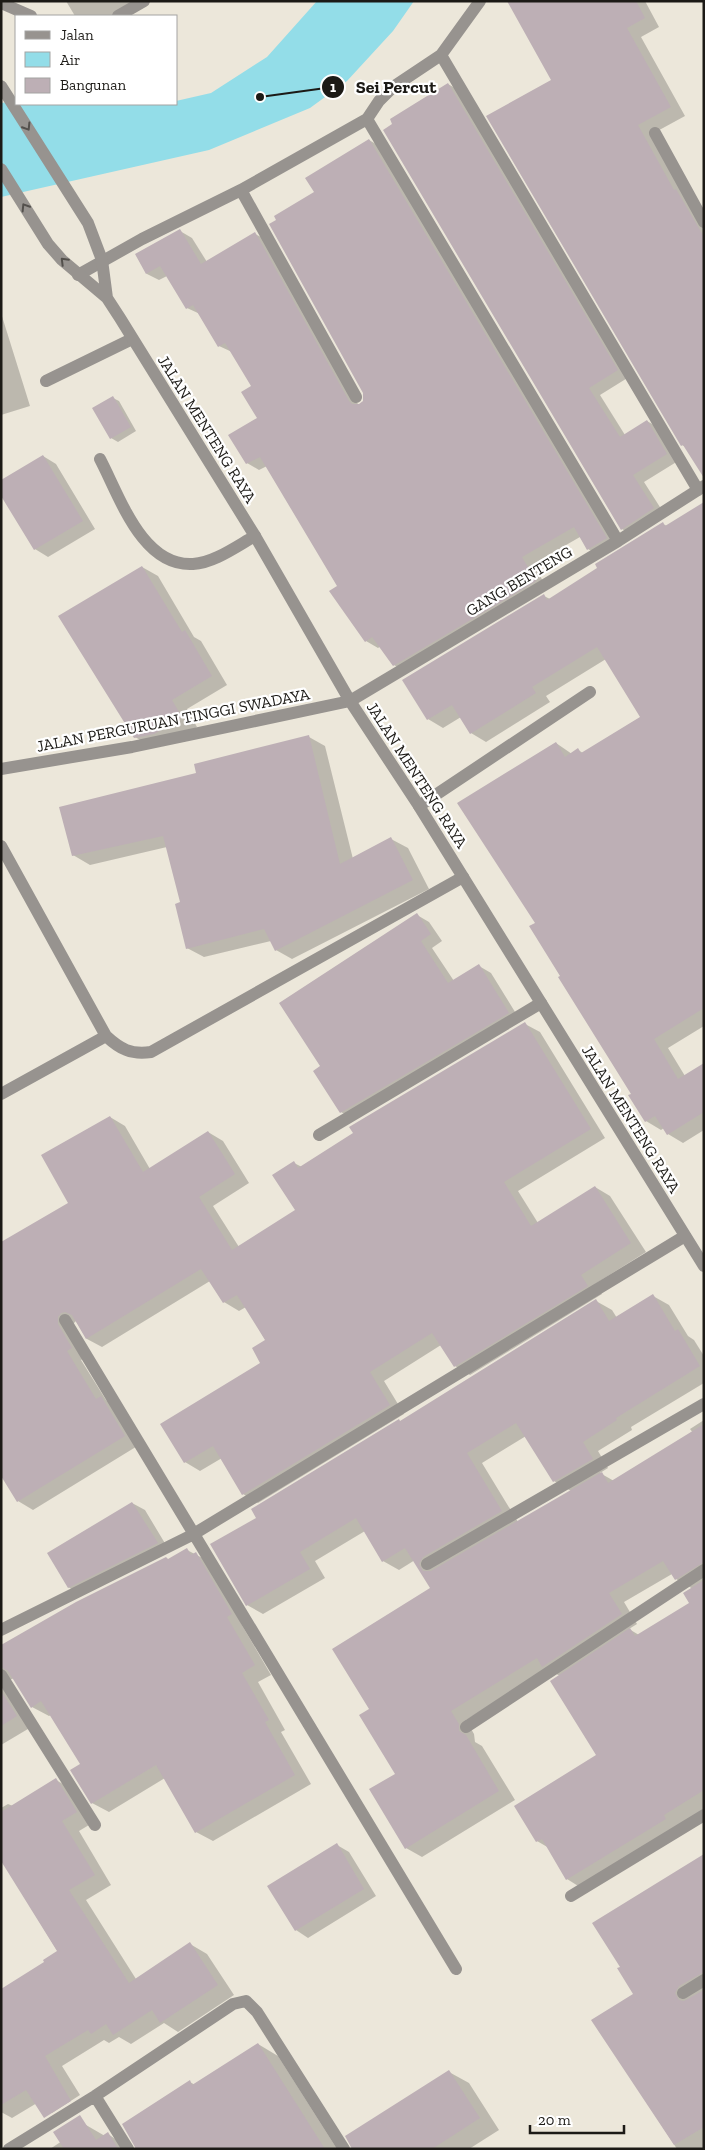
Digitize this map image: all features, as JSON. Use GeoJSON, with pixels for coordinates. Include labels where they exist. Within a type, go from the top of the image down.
{"type":"FeatureCollection","features":[{"type":"Feature","properties":{"kind":"street"},"geometry":{"type":"LineString","coordinates":[[120,15],[144,1]]}},
{"type":"Feature","properties":{"kind":"street"},"geometry":{"type":"LineString","coordinates":[[78,274],[241,190],[367,119],[379,101],[393,87],[441,55],[480,1]]}},
{"type":"Feature","properties":{"kind":"street"},"geometry":{"type":"LineString","coordinates":[[1,3],[29,15]]}},
{"type":"Feature","properties":{"kind":"street"},"geometry":{"type":"LineString","coordinates":[[441,55],[701,488]]}},
{"type":"Feature","properties":{"kind":"street","name":"JALAN MENTENG RAYA"},"geometry":{"type":"LineString","coordinates":[[1,86],[88,223],[102,260],[107,298]]}},
{"type":"Feature","properties":{"kind":"street"},"geometry":{"type":"LineString","coordinates":[[367,119],[618,541]]}},
{"type":"Feature","properties":{"kind":"street"},"geometry":{"type":"LineString","coordinates":[[655,132],[704,222]]}},
{"type":"Feature","properties":{"kind":"street","name":"JALAN MENTENG RAYA"},"geometry":{"type":"LineString","coordinates":[[1,169],[48,244],[78,274],[107,298],[255,536],[350,701],[419,806],[704,1266]]}},
{"type":"Feature","properties":{"kind":"street"},"geometry":{"type":"LineString","coordinates":[[241,190],[356,398]]}},
{"type":"Feature","properties":{"kind":"street"},"geometry":{"type":"LineString","coordinates":[[46,381],[132,339]]}},
{"type":"Feature","properties":{"kind":"street"},"geometry":{"type":"LineString","coordinates":[[100,459],[143,540],[158,555],[176,563],[194,564],[218,556],[255,536]]}},
{"type":"Feature","properties":{"kind":"street","name":"GANG BENTENG"},"geometry":{"type":"LineString","coordinates":[[350,701],[618,541],[701,488]]}},
{"type":"Feature","properties":{"kind":"street"},"geometry":{"type":"LineString","coordinates":[[419,806],[590,692]]}},
{"type":"Feature","properties":{"kind":"street","name":"JALAN PERGURUAN TINGGI SWADAYA"},"geometry":{"type":"LineString","coordinates":[[1,769],[132,747],[350,701]]}},
{"type":"Feature","properties":{"kind":"street"},"geometry":{"type":"LineString","coordinates":[[1,846],[106,1036],[118,1047],[138,1054],[151,1052],[463,877]]}},
{"type":"Feature","properties":{"kind":"street"},"geometry":{"type":"LineString","coordinates":[[319,1135],[541,1002]]}},
{"type":"Feature","properties":{"kind":"street"},"geometry":{"type":"LineString","coordinates":[[1,1094],[106,1036]]}},
{"type":"Feature","properties":{"kind":"street"},"geometry":{"type":"LineString","coordinates":[[1,1630],[192,1535],[685,1236]]}},
{"type":"Feature","properties":{"kind":"street"},"geometry":{"type":"LineString","coordinates":[[65,1320],[192,1535],[456,1969]]}},
{"type":"Feature","properties":{"kind":"street"},"geometry":{"type":"LineString","coordinates":[[427,1564],[704,1404]]}},
{"type":"Feature","properties":{"kind":"street"},"geometry":{"type":"LineString","coordinates":[[466,1727],[704,1570]]}},
{"type":"Feature","properties":{"kind":"street"},"geometry":{"type":"LineString","coordinates":[[1,1674],[96,1825]]}},
{"type":"Feature","properties":{"kind":"street"},"geometry":{"type":"LineString","coordinates":[[570,1896],[704,1815]]}},
{"type":"Feature","properties":{"kind":"street"},"geometry":{"type":"LineString","coordinates":[[683,1993],[704,1980]]}},
{"type":"Feature","properties":{"kind":"street"},"geometry":{"type":"LineString","coordinates":[[9,2149],[95,2096],[233,2004],[246,2002],[257,2012],[344,2149]]}},
{"type":"Feature","properties":{"kind":"street"},"geometry":{"type":"LineString","coordinates":[[95,2096],[128,2149]]}},
{"type":"Feature","properties":{"kind":"water"},"geometry":{"type":"Polygon","coordinates":[[[317,1],[414,1],[393,31],[347,81],[310,108],[209,150],[1,197],[1,103],[15,101],[15,105],[178,105],[178,101],[211,93],[267,57],[317,1]]]}},
{"type":"Feature","properties":{"kind":"building"},"geometry":{"type":"Polygon","coordinates":[[[507,1],[636,1],[645,18],[627,28],[671,107],[638,125],[674,190],[676,189],[704,237],[704,478],[683,445],[681,446],[486,116],[551,80],[507,1]]]}},
{"type":"Feature","properties":{"kind":"building"},"geometry":{"type":"Polygon","coordinates":[[[448,83],[618,370],[589,388],[620,437],[647,420],[667,454],[633,475],[654,508],[621,530],[383,130],[392,124],[390,119],[448,83]]]}},
{"type":"Feature","properties":{"kind":"building"},"geometry":{"type":"Polygon","coordinates":[[[369,139],[607,538],[587,550],[574,527],[522,557],[536,581],[393,666],[372,637],[365,642],[329,591],[337,586],[260,457],[246,464],[228,435],[257,418],[241,392],[251,386],[225,343],[218,347],[193,305],[186,309],[160,266],[146,274],[135,254],[180,229],[201,264],[255,232],[349,401],[352,404],[359,404],[363,401],[363,393],[269,224],[276,220],[274,216],[314,192],[305,178],[369,139]]]}},
{"type":"Feature","properties":{"kind":"building"},"geometry":{"type":"Polygon","coordinates":[[[113,396],[131,427],[110,439],[92,408],[113,396]]]}},
{"type":"Feature","properties":{"kind":"building"},"geometry":{"type":"Polygon","coordinates":[[[43,455],[83,521],[34,550],[1,496],[1,480],[43,455]]]}},
{"type":"Feature","properties":{"kind":"building"},"geometry":{"type":"Polygon","coordinates":[[[704,502],[704,1008],[654,1039],[678,1079],[704,1063],[704,1112],[667,1135],[655,1116],[645,1122],[628,1095],[631,1094],[558,977],[560,976],[529,926],[535,923],[457,803],[556,742],[565,757],[578,748],[581,753],[640,717],[597,647],[532,687],[536,693],[470,734],[452,705],[427,720],[402,680],[544,594],[547,600],[597,568],[595,564],[663,522],[665,526],[704,502]]]}},
{"type":"Feature","properties":{"kind":"building"},"geometry":{"type":"Polygon","coordinates":[[[142,566],[182,632],[185,630],[212,676],[172,700],[182,717],[154,734],[134,738],[58,616],[142,566]]]}},
{"type":"Feature","properties":{"kind":"building"},"geometry":{"type":"Polygon","coordinates":[[[309,735],[340,864],[391,837],[413,880],[275,951],[264,929],[186,949],[175,904],[180,902],[163,836],[72,856],[59,807],[196,773],[194,764],[309,735]]]}},
{"type":"Feature","properties":{"kind":"building"},"geometry":{"type":"Polygon","coordinates":[[[417,913],[431,934],[421,941],[448,983],[479,964],[509,1013],[340,1113],[313,1071],[320,1066],[279,1003],[417,913]]]}},
{"type":"Feature","properties":{"kind":"building"},"geometry":{"type":"Polygon","coordinates":[[[525,1022],[591,1129],[504,1182],[531,1226],[595,1186],[631,1243],[581,1275],[588,1286],[454,1367],[432,1333],[370,1372],[390,1405],[242,1495],[213,1446],[184,1463],[160,1424],[260,1363],[252,1348],[265,1340],[237,1295],[223,1303],[201,1269],[86,1339],[72,1315],[65,1312],[61,1313],[58,1317],[58,1324],[72,1348],[67,1351],[96,1399],[101,1396],[125,1436],[17,1502],[1,1476],[1,1242],[68,1203],[41,1155],[110,1116],[143,1172],[208,1131],[235,1174],[199,1197],[232,1250],[295,1210],[272,1175],[294,1161],[298,1168],[353,1133],[349,1127],[525,1022]]]}},
{"type":"Feature","properties":{"kind":"building"},"geometry":{"type":"Polygon","coordinates":[[[653,1294],[675,1331],[678,1329],[700,1366],[616,1418],[617,1420],[583,1442],[593,1459],[553,1482],[516,1423],[467,1453],[502,1511],[423,1557],[419,1564],[423,1571],[431,1571],[602,1472],[608,1483],[704,1424],[704,1562],[675,1580],[663,1561],[609,1593],[622,1614],[542,1667],[537,1658],[451,1711],[459,1724],[459,1731],[466,1735],[499,1791],[405,1849],[369,1789],[395,1774],[359,1715],[369,1709],[332,1649],[430,1588],[405,1548],[382,1562],[356,1518],[300,1552],[310,1569],[246,1606],[210,1544],[256,1518],[251,1509],[399,1419],[400,1421],[596,1299],[609,1321],[653,1294]]]}},
{"type":"Feature","properties":{"kind":"building"},"geometry":{"type":"Polygon","coordinates":[[[132,1502],[158,1543],[68,1588],[47,1553],[132,1502]]]}},
{"type":"Feature","properties":{"kind":"building"},"geometry":{"type":"Polygon","coordinates":[[[187,1548],[191,1555],[196,1552],[232,1614],[227,1617],[255,1665],[242,1673],[269,1720],[265,1722],[295,1775],[195,1833],[156,1765],[91,1804],[70,1770],[80,1764],[41,1701],[31,1708],[8,1671],[1,1667],[1,1645],[76,1602],[166,1557],[168,1559],[187,1548]]]}},
{"type":"Feature","properties":{"kind":"building"},"geometry":{"type":"Polygon","coordinates":[[[704,1580],[704,1790],[664,1815],[666,1819],[566,1880],[542,1839],[536,1842],[514,1806],[596,1755],[550,1681],[630,1628],[635,1636],[689,1603],[683,1593],[704,1580]]]}},
{"type":"Feature","properties":{"kind":"building"},"geometry":{"type":"Polygon","coordinates":[[[1,1691],[17,1716],[1,1726],[1,1691]]]}},
{"type":"Feature","properties":{"kind":"building"},"geometry":{"type":"Polygon","coordinates":[[[56,1778],[77,1812],[62,1821],[95,1875],[69,1890],[129,1983],[190,1942],[218,1985],[160,2023],[152,2010],[113,2035],[106,2024],[91,2034],[88,2030],[45,2056],[71,2101],[44,2118],[26,2090],[1,2105],[1,1989],[44,1962],[43,1960],[57,1951],[1,1861],[1,1812],[56,1778]]]}},
{"type":"Feature","properties":{"kind":"building"},"geometry":{"type":"Polygon","coordinates":[[[337,1843],[364,1889],[295,1931],[267,1886],[337,1843]]]}},
{"type":"Feature","properties":{"kind":"building"},"geometry":{"type":"Polygon","coordinates":[[[704,1854],[704,1972],[679,1986],[675,1993],[679,2000],[684,2001],[704,1990],[704,2127],[674,2145],[591,2020],[633,1994],[617,1968],[620,1967],[592,1923],[704,1854]]]}},
{"type":"Feature","properties":{"kind":"building"},"geometry":{"type":"Polygon","coordinates":[[[258,2043],[325,2149],[136,2149],[122,2124],[190,2080],[192,2085],[258,2043]]]}},
{"type":"Feature","properties":{"kind":"building"},"geometry":{"type":"Polygon","coordinates":[[[449,2070],[480,2118],[432,2149],[352,2149],[345,2136],[449,2070]]]}},
{"type":"Feature","properties":{"kind":"building"},"geometry":{"type":"Polygon","coordinates":[[[80,2115],[96,2140],[108,2132],[118,2149],[64,2149],[53,2132],[80,2115]]]}},
{"type":"Feature","properties":{"kind":"place","name":"Sei Percut"},"geometry":{"type":"Point","coordinates":[260,97]}}]}
